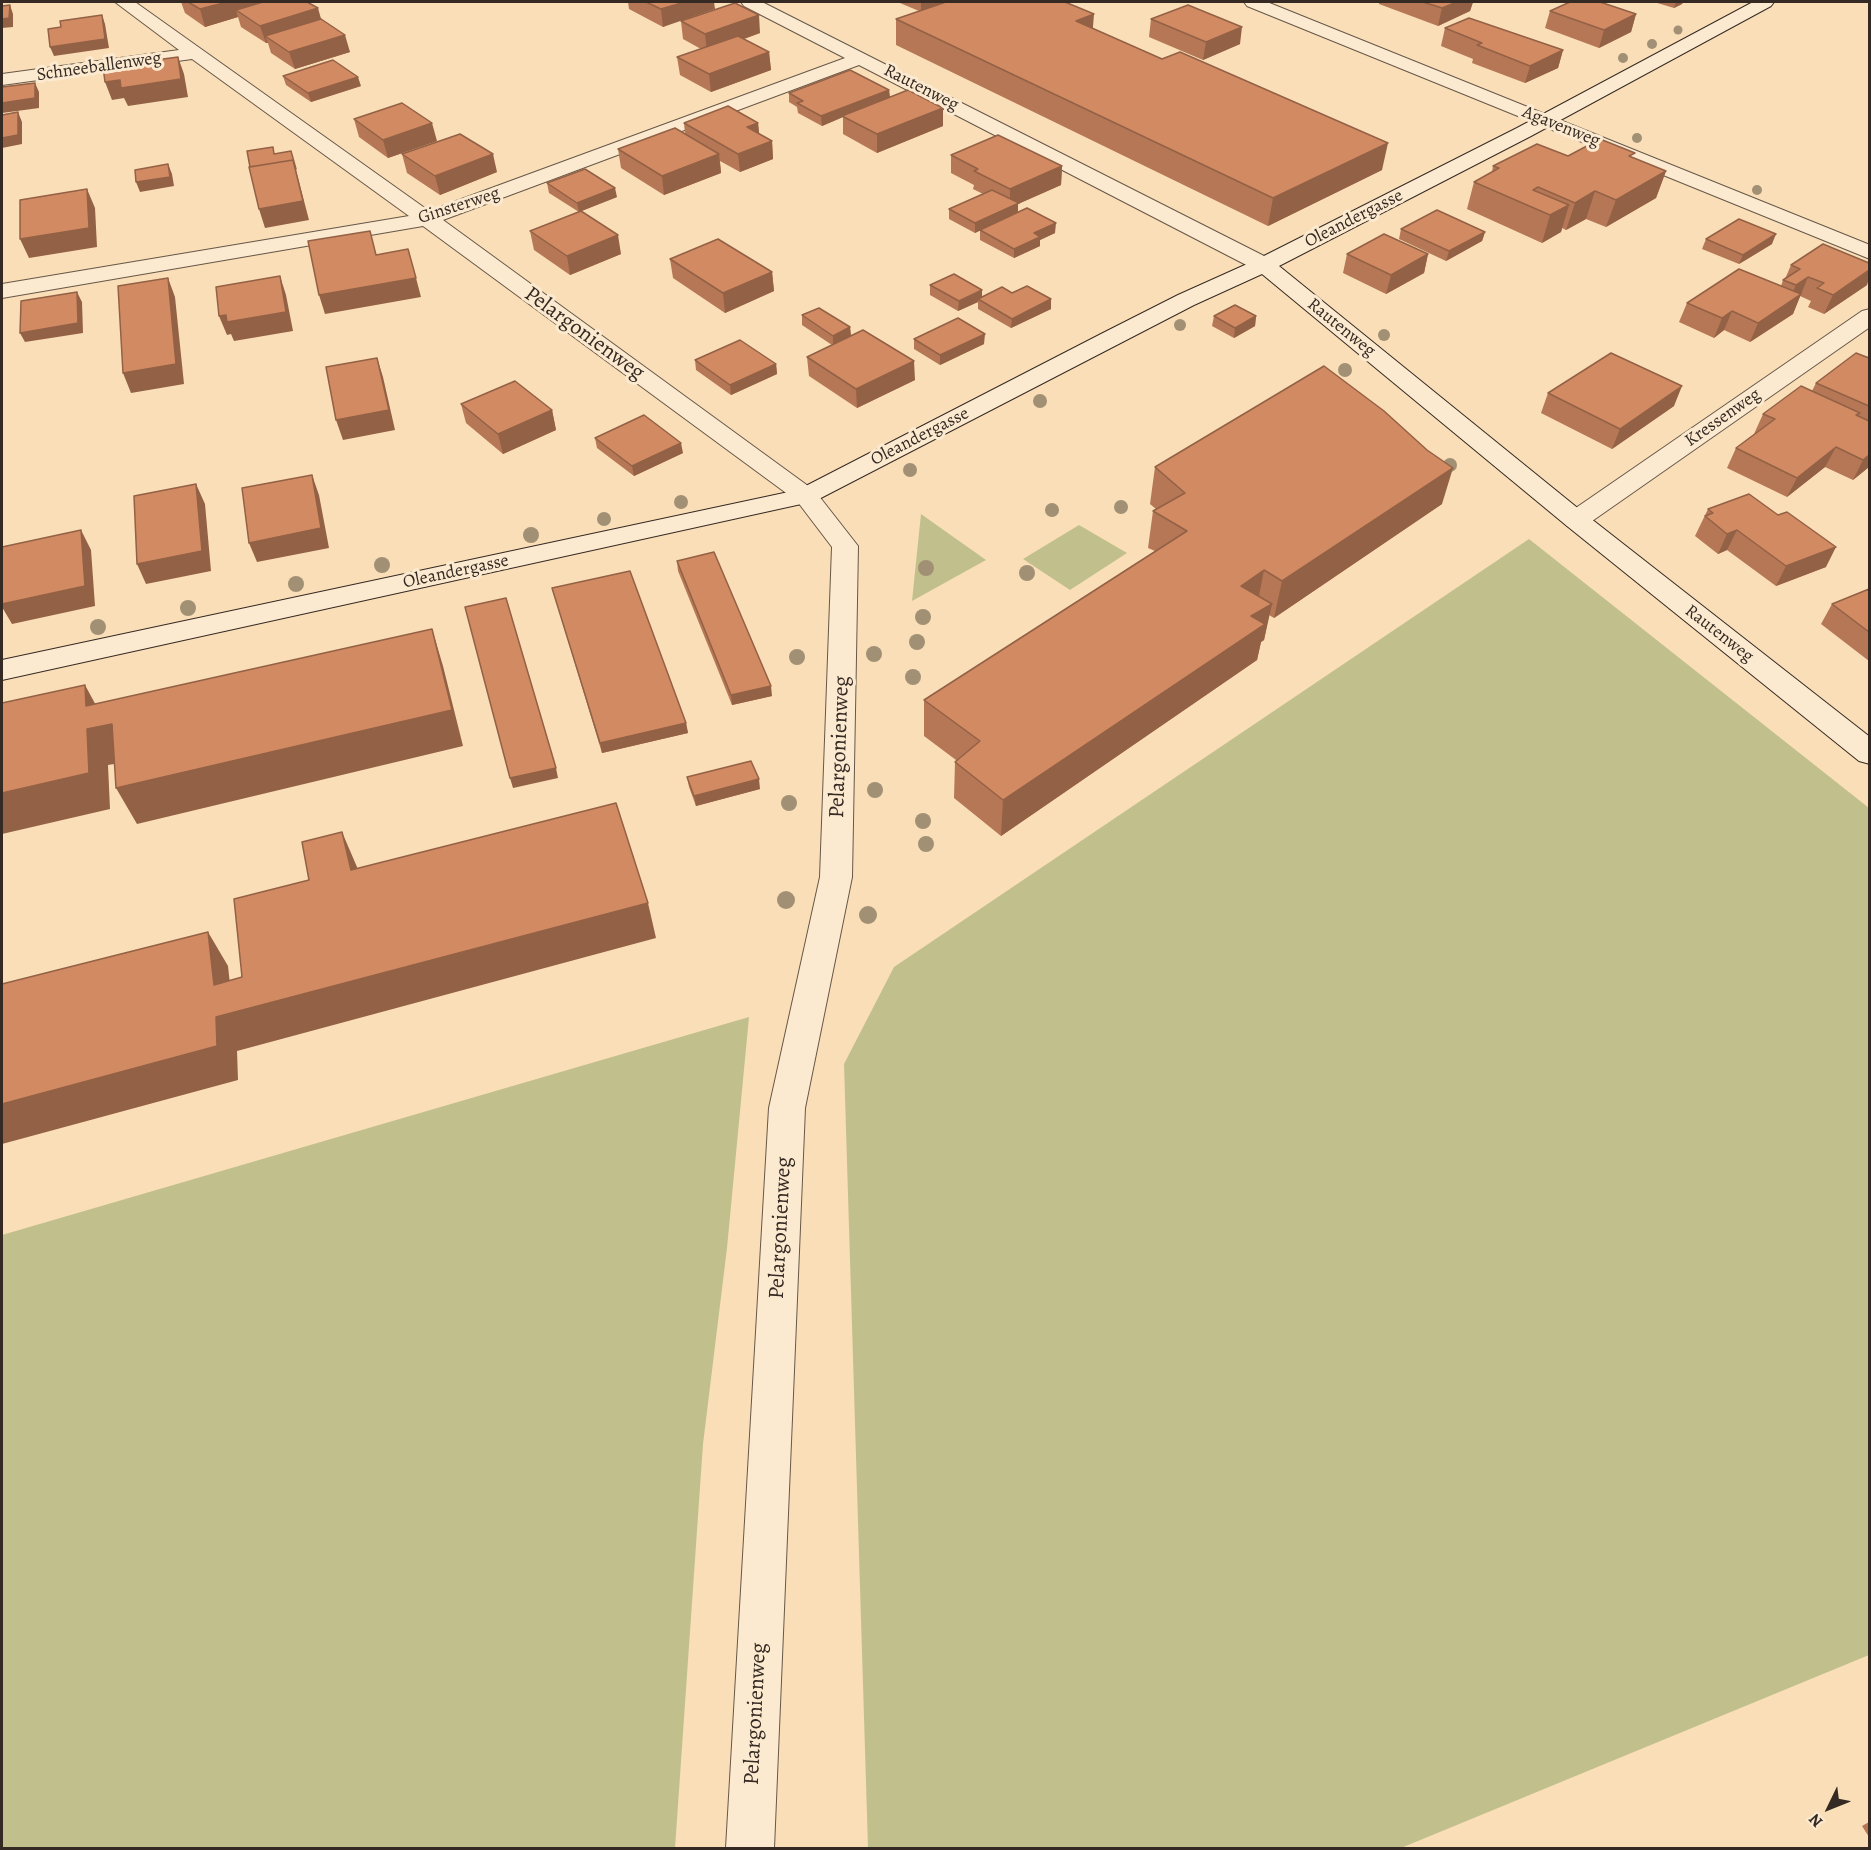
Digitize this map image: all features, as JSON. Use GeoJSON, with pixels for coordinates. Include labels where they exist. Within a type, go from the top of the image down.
{"type":"FeatureCollection","features":[{"type":"Feature","properties":{"kind":"street","name":"Pelargonienweg"},"geometry":{"type":"LineString","coordinates":[[124,2],[427,219],[806,496],[845,546],[836,877],[787,1108],[750,1848]]}},
{"type":"Feature","properties":{"kind":"street","name":"Rautenweg"},"geometry":{"type":"LineString","coordinates":[[750,2],[1264,265],[1576,520],[1869,753]]}},
{"type":"Feature","properties":{"kind":"street","name":"Agavenweg"},"geometry":{"type":"LineString","coordinates":[[1253,2],[1869,254]]}},
{"type":"Feature","properties":{"kind":"street","name":"Oleandergasse"},"geometry":{"type":"LineString","coordinates":[[2,670],[806,496],[1128,329],[1264,265],[1545,120],[1765,2]]}},
{"type":"Feature","properties":{"kind":"street","name":"Schneeballenweg"},"geometry":{"type":"LineString","coordinates":[[2,80],[196,53]]}},
{"type":"Feature","properties":{"kind":"street","name":"Ginsterweg"},"geometry":{"type":"LineString","coordinates":[[2,291],[427,219],[862,58]]}},
{"type":"Feature","properties":{"kind":"street","name":"Kressenweg"},"geometry":{"type":"LineString","coordinates":[[1576,520],[1869,316]]}},
{"type":"Feature","properties":{"kind":"shaded area"},"geometry":{"type":"Polygon","coordinates":[[[921,514],[986,560],[912,601],[921,514]]]}},
{"type":"Feature","properties":{"kind":"shaded area"},"geometry":{"type":"Polygon","coordinates":[[[1079,525],[1127,553],[1070,590],[1023,559],[1079,525]]]}},
{"type":"Feature","properties":{"kind":"shaded area"},"geometry":{"type":"Polygon","coordinates":[[[1529,539],[1869,808],[1869,1655],[1401,1848],[868,1848],[844,1064],[894,967],[1529,539]]]}},
{"type":"Feature","properties":{"kind":"shaded area"},"geometry":{"type":"Polygon","coordinates":[[[749,1017],[727,1248],[703,1444],[675,1848],[2,1848],[2,1235],[749,1017]]]}},
{"type":"Feature","properties":{"kind":"building"},"geometry":{"type":"Polygon","coordinates":[[[188,2],[227,2],[200,9],[188,2]]]}},
{"type":"Feature","properties":{"kind":"building"},"geometry":{"type":"Polygon","coordinates":[[[263,2],[307,2],[318,8],[260,26],[236,10],[263,2]]]}},
{"type":"Feature","properties":{"kind":"building"},"geometry":{"type":"Polygon","coordinates":[[[646,2],[685,2],[661,9],[646,2]]]}},
{"type":"Feature","properties":{"kind":"building"},"geometry":{"type":"Polygon","coordinates":[[[946,2],[1065,2],[1094,14],[1076,21],[1162,59],[1180,52],[1388,143],[1273,198],[896,19],[946,2]]]}},
{"type":"Feature","properties":{"kind":"building"},"geometry":{"type":"Polygon","coordinates":[[[1423,2],[1457,2],[1442,8],[1423,2]]]}},
{"type":"Feature","properties":{"kind":"building"},"geometry":{"type":"Polygon","coordinates":[[[1570,2],[1600,2],[1636,14],[1604,30],[1550,11],[1570,2]]]}},
{"type":"Feature","properties":{"kind":"building"},"geometry":{"type":"Polygon","coordinates":[[[735,3],[759,15],[705,34],[681,21],[735,3]]]}},
{"type":"Feature","properties":{"kind":"building"},"geometry":{"type":"Polygon","coordinates":[[[10,5],[9,18],[2,19],[2,6],[10,5]]]}},
{"type":"Feature","properties":{"kind":"building"},"geometry":{"type":"Polygon","coordinates":[[[1188,5],[1242,27],[1206,42],[1151,19],[1188,5]]]}},
{"type":"Feature","properties":{"kind":"building"},"geometry":{"type":"Polygon","coordinates":[[[102,15],[105,39],[50,47],[48,29],[61,27],[60,21],[102,15]]]}},
{"type":"Feature","properties":{"kind":"building"},"geometry":{"type":"Polygon","coordinates":[[[1469,18],[1563,50],[1530,66],[1477,45],[1482,43],[1445,28],[1469,18]]]}},
{"type":"Feature","properties":{"kind":"building"},"geometry":{"type":"Polygon","coordinates":[[[321,19],[345,35],[289,52],[265,36],[321,19]]]}},
{"type":"Feature","properties":{"kind":"building"},"geometry":{"type":"Polygon","coordinates":[[[738,36],[769,52],[709,74],[677,57],[738,36]]]}},
{"type":"Feature","properties":{"kind":"building"},"geometry":{"type":"Polygon","coordinates":[[[178,57],[181,79],[121,88],[120,80],[105,82],[103,67],[178,57]]]}},
{"type":"Feature","properties":{"kind":"building"},"geometry":{"type":"Polygon","coordinates":[[[333,60],[358,77],[308,93],[283,76],[333,60]]]}},
{"type":"Feature","properties":{"kind":"building"},"geometry":{"type":"Polygon","coordinates":[[[850,70],[889,90],[821,116],[797,103],[803,101],[789,93],[850,70]]]}},
{"type":"Feature","properties":{"kind":"building"},"geometry":{"type":"Polygon","coordinates":[[[35,83],[35,98],[2,103],[2,87],[35,83]]]}},
{"type":"Feature","properties":{"kind":"building"},"geometry":{"type":"Polygon","coordinates":[[[908,90],[943,108],[877,134],[842,116],[908,90]]]}},
{"type":"Feature","properties":{"kind":"building"},"geometry":{"type":"Polygon","coordinates":[[[402,103],[432,123],[383,140],[354,119],[402,103]]]}},
{"type":"Feature","properties":{"kind":"building"},"geometry":{"type":"Polygon","coordinates":[[[728,106],[758,123],[747,127],[772,141],[738,154],[684,123],[728,106]]]}},
{"type":"Feature","properties":{"kind":"building"},"geometry":{"type":"Polygon","coordinates":[[[18,112],[18,135],[2,138],[2,115],[18,112]]]}},
{"type":"Feature","properties":{"kind":"building"},"geometry":{"type":"Polygon","coordinates":[[[675,128],[719,154],[662,176],[618,149],[675,128]]]}},
{"type":"Feature","properties":{"kind":"building"},"geometry":{"type":"Polygon","coordinates":[[[460,134],[493,154],[435,176],[402,154],[460,134]]]}},
{"type":"Feature","properties":{"kind":"building"},"geometry":{"type":"Polygon","coordinates":[[[998,135],[1062,166],[1010,189],[974,171],[978,169],[951,155],[998,135]]]}},
{"type":"Feature","properties":{"kind":"building"},"geometry":{"type":"Polygon","coordinates":[[[1600,139],[1635,153],[1629,156],[1666,171],[1616,200],[1595,191],[1575,203],[1538,187],[1533,190],[1569,205],[1550,215],[1474,182],[1499,168],[1493,166],[1537,144],[1568,156],[1600,139]]]}},
{"type":"Feature","properties":{"kind":"building"},"geometry":{"type":"Polygon","coordinates":[[[273,147],[274,154],[291,151],[296,169],[293,160],[250,167],[247,151],[273,147]]]}},
{"type":"Feature","properties":{"kind":"building"},"geometry":{"type":"Polygon","coordinates":[[[293,160],[303,201],[259,209],[249,167],[293,160]]]}},
{"type":"Feature","properties":{"kind":"building"},"geometry":{"type":"Polygon","coordinates":[[[168,164],[170,177],[136,182],[135,170],[168,164]]]}},
{"type":"Feature","properties":{"kind":"building"},"geometry":{"type":"Polygon","coordinates":[[[585,169],[615,188],[577,203],[547,183],[585,169]]]}},
{"type":"Feature","properties":{"kind":"building"},"geometry":{"type":"Polygon","coordinates":[[[87,189],[89,228],[20,239],[20,200],[87,189]]]}},
{"type":"Feature","properties":{"kind":"building"},"geometry":{"type":"Polygon","coordinates":[[[992,190],[1019,203],[975,223],[949,209],[992,190]]]}},
{"type":"Feature","properties":{"kind":"building"},"geometry":{"type":"Polygon","coordinates":[[[1027,208],[1056,223],[1034,233],[1040,237],[1014,249],[980,230],[1027,208]]]}},
{"type":"Feature","properties":{"kind":"building"},"geometry":{"type":"Polygon","coordinates":[[[1437,210],[1485,232],[1449,251],[1401,229],[1437,210]]]}},
{"type":"Feature","properties":{"kind":"building"},"geometry":{"type":"Polygon","coordinates":[[[581,211],[618,235],[567,256],[530,231],[581,211]]]}},
{"type":"Feature","properties":{"kind":"building"},"geometry":{"type":"Polygon","coordinates":[[[1739,219],[1776,234],[1743,255],[1706,239],[1739,219]]]}},
{"type":"Feature","properties":{"kind":"building"},"geometry":{"type":"Polygon","coordinates":[[[370,231],[376,255],[408,249],[416,278],[319,295],[308,241],[370,231]]]}},
{"type":"Feature","properties":{"kind":"building"},"geometry":{"type":"Polygon","coordinates":[[[1384,234],[1428,254],[1391,275],[1347,254],[1384,234]]]}},
{"type":"Feature","properties":{"kind":"building"},"geometry":{"type":"Polygon","coordinates":[[[718,239],[772,272],[723,293],[670,259],[718,239]]]}},
{"type":"Feature","properties":{"kind":"building"},"geometry":{"type":"Polygon","coordinates":[[[1823,244],[1869,263],[1869,270],[1833,295],[1817,288],[1824,283],[1808,277],[1796,285],[1783,280],[1800,269],[1791,265],[1823,244]]]}},
{"type":"Feature","properties":{"kind":"building"},"geometry":{"type":"Polygon","coordinates":[[[1739,269],[1801,294],[1758,323],[1732,311],[1722,318],[1687,303],[1739,269]]]}},
{"type":"Feature","properties":{"kind":"building"},"geometry":{"type":"Polygon","coordinates":[[[954,274],[982,290],[959,301],[930,285],[954,274]]]}},
{"type":"Feature","properties":{"kind":"building"},"geometry":{"type":"Polygon","coordinates":[[[280,276],[286,312],[227,322],[226,315],[219,316],[216,287],[280,276]]]}},
{"type":"Feature","properties":{"kind":"building"},"geometry":{"type":"Polygon","coordinates":[[[168,278],[176,364],[123,373],[118,286],[168,278]]]}},
{"type":"Feature","properties":{"kind":"building"},"geometry":{"type":"Polygon","coordinates":[[[1027,286],[1051,299],[1012,319],[978,299],[1002,287],[1012,293],[1027,286]]]}},
{"type":"Feature","properties":{"kind":"building"},"geometry":{"type":"Polygon","coordinates":[[[77,292],[78,323],[20,333],[21,301],[77,292]]]}},
{"type":"Feature","properties":{"kind":"building"},"geometry":{"type":"Polygon","coordinates":[[[1235,305],[1256,316],[1235,328],[1214,316],[1235,305]]]}},
{"type":"Feature","properties":{"kind":"building"},"geometry":{"type":"Polygon","coordinates":[[[819,308],[850,327],[833,336],[802,315],[819,308]]]}},
{"type":"Feature","properties":{"kind":"building"},"geometry":{"type":"Polygon","coordinates":[[[958,318],[985,334],[940,355],[914,339],[958,318]]]}},
{"type":"Feature","properties":{"kind":"building"},"geometry":{"type":"Polygon","coordinates":[[[863,330],[914,361],[856,389],[807,357],[863,330]]]}},
{"type":"Feature","properties":{"kind":"building"},"geometry":{"type":"Polygon","coordinates":[[[740,340],[776,364],[730,385],[695,360],[740,340]]]}},
{"type":"Feature","properties":{"kind":"building"},"geometry":{"type":"Polygon","coordinates":[[[1611,353],[1682,386],[1620,429],[1548,393],[1611,353]]]}},
{"type":"Feature","properties":{"kind":"building"},"geometry":{"type":"Polygon","coordinates":[[[1856,353],[1869,358],[1869,406],[1816,383],[1856,353]]]}},
{"type":"Feature","properties":{"kind":"building"},"geometry":{"type":"Polygon","coordinates":[[[377,358],[389,410],[336,420],[326,367],[377,358]]]}},
{"type":"Feature","properties":{"kind":"building"},"geometry":{"type":"Polygon","coordinates":[[[1324,366],[1384,411],[1427,450],[1453,468],[1282,581],[1264,570],[1241,586],[1272,604],[1251,616],[1265,624],[1003,800],[955,762],[980,741],[924,700],[1187,531],[1153,511],[1185,493],[1155,467],[1324,366]]]}},
{"type":"Feature","properties":{"kind":"building"},"geometry":{"type":"Polygon","coordinates":[[[515,381],[552,410],[498,434],[461,404],[515,381]]]}},
{"type":"Feature","properties":{"kind":"building"},"geometry":{"type":"Polygon","coordinates":[[[1801,386],[1860,413],[1856,415],[1869,421],[1869,455],[1863,460],[1836,447],[1797,478],[1736,448],[1775,419],[1763,414],[1801,386]]]}},
{"type":"Feature","properties":{"kind":"building"},"geometry":{"type":"Polygon","coordinates":[[[644,415],[681,443],[632,466],[595,438],[644,415]]]}},
{"type":"Feature","properties":{"kind":"building"},"geometry":{"type":"Polygon","coordinates":[[[312,475],[321,528],[249,543],[242,488],[312,475]]]}},
{"type":"Feature","properties":{"kind":"building"},"geometry":{"type":"Polygon","coordinates":[[[196,484],[202,551],[137,564],[134,496],[196,484]]]}},
{"type":"Feature","properties":{"kind":"building"},"geometry":{"type":"Polygon","coordinates":[[[1749,494],[1778,515],[1787,512],[1836,547],[1786,566],[1737,530],[1727,534],[1705,516],[1713,513],[1708,509],[1749,494]]]}},
{"type":"Feature","properties":{"kind":"building"},"geometry":{"type":"Polygon","coordinates":[[[81,530],[85,586],[2,604],[2,547],[81,530]]]}},
{"type":"Feature","properties":{"kind":"building"},"geometry":{"type":"Polygon","coordinates":[[[714,552],[771,686],[731,695],[677,561],[714,552]]]}},
{"type":"Feature","properties":{"kind":"building"},"geometry":{"type":"Polygon","coordinates":[[[630,571],[686,723],[600,743],[552,588],[630,571]]]}},
{"type":"Feature","properties":{"kind":"building"},"geometry":{"type":"Polygon","coordinates":[[[1869,589],[1869,632],[1832,604],[1869,589]]]}},
{"type":"Feature","properties":{"kind":"building"},"geometry":{"type":"Polygon","coordinates":[[[506,598],[556,768],[510,778],[465,607],[506,598]]]}},
{"type":"Feature","properties":{"kind":"building"},"geometry":{"type":"Polygon","coordinates":[[[432,629],[452,710],[116,788],[112,724],[87,729],[89,773],[2,793],[2,703],[85,685],[86,706],[432,629]]]}},
{"type":"Feature","properties":{"kind":"building"},"geometry":{"type":"Polygon","coordinates":[[[751,761],[759,779],[694,796],[687,777],[751,761]]]}},
{"type":"Feature","properties":{"kind":"building"},"geometry":{"type":"Polygon","coordinates":[[[616,803],[648,903],[216,1017],[217,1046],[2,1104],[2,984],[208,932],[214,985],[242,977],[234,899],[309,880],[302,842],[342,832],[351,870],[616,803]]]}}]}
